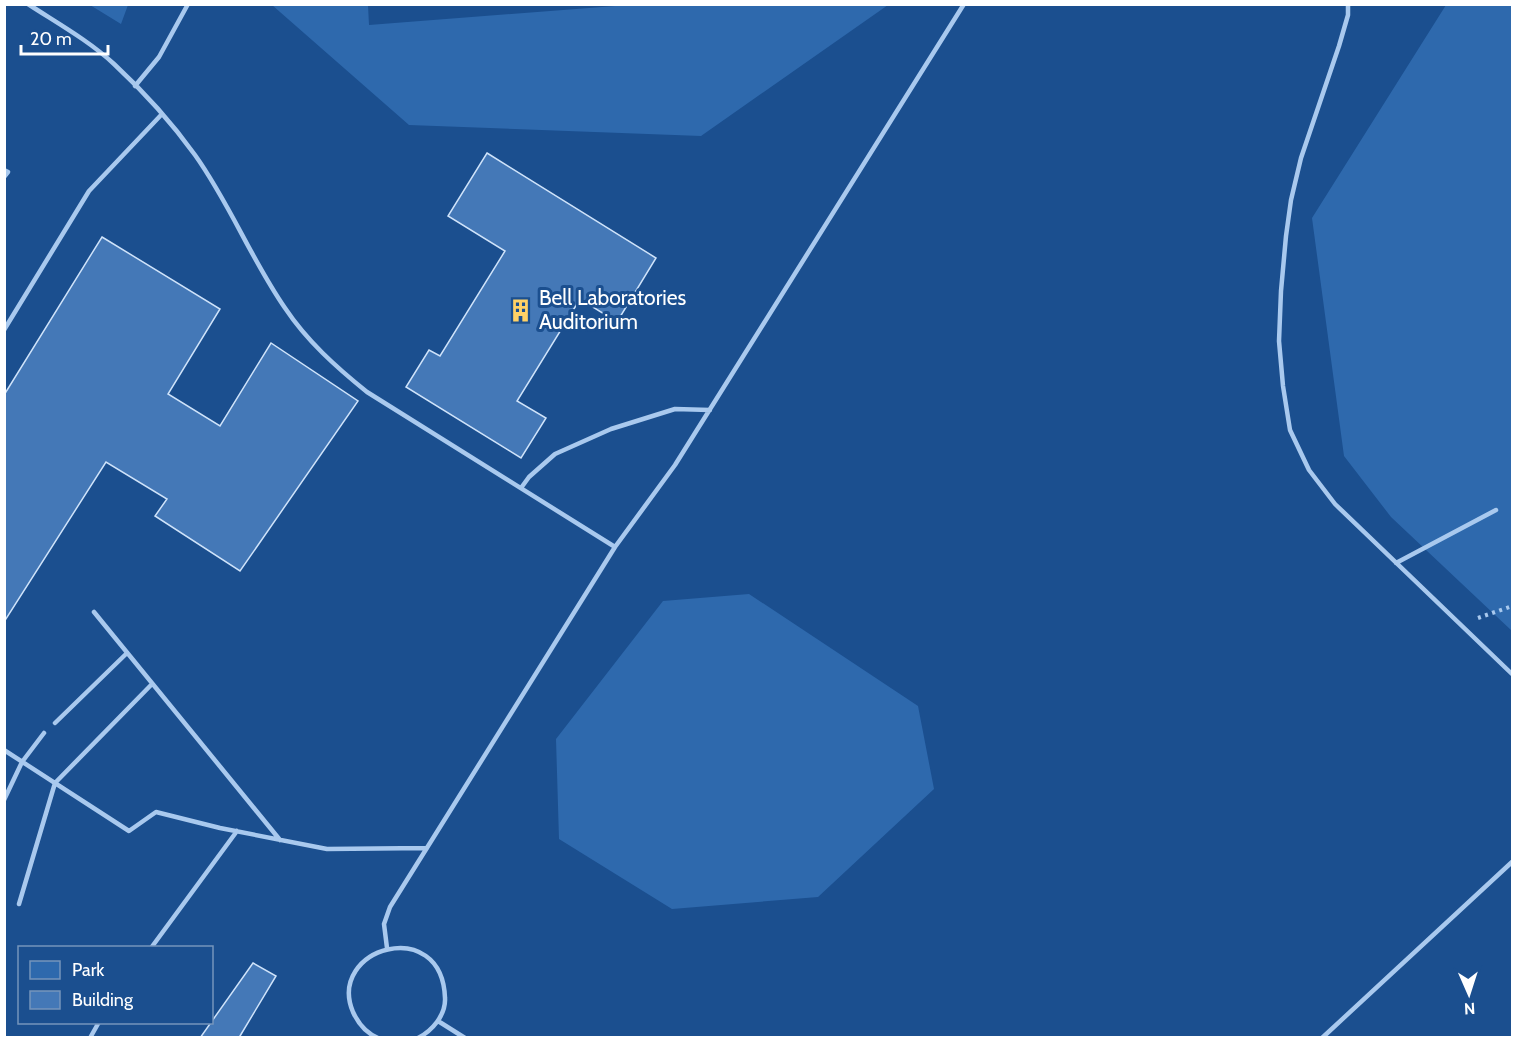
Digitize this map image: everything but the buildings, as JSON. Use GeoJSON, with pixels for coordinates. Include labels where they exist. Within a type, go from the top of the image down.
{"type":"FeatureCollection","features":[{"type":"Feature","properties":{"kind":"lane"},"geometry":{"type":"LineString","coordinates":[[28,4],[79,37],[113,63],[162,114],[194,154],[219,191],[260,269],[285,309],[314,345],[367,392],[615,547]]}},
{"type":"Feature","properties":{"kind":"lane"},"geometry":{"type":"LineString","coordinates":[[135,86],[159,57],[188,4]]}},
{"type":"Feature","properties":{"kind":"lane"},"geometry":{"type":"LineString","coordinates":[[387,948],[384,924],[390,907],[615,547],[675,465],[710,410],[964,4]]}},
{"type":"Feature","properties":{"kind":"lane"},"geometry":{"type":"LineString","coordinates":[[1348,4],[1348,15],[1339,46],[1301,158],[1291,200],[1281,291],[1280,341],[1282,386],[1290,430],[1309,470],[1335,504],[1512,674]]}},
{"type":"Feature","properties":{"kind":"lane"},"geometry":{"type":"LineString","coordinates":[[4,330],[89,191],[162,114]]}},
{"type":"Feature","properties":{"kind":"lane"},"geometry":{"type":"LineString","coordinates":[[4,170],[8,172],[4,177]]}},
{"type":"Feature","properties":{"kind":"lane"},"geometry":{"type":"LineString","coordinates":[[521,488],[555,454],[611,429],[675,409],[710,410]]}},
{"type":"Feature","properties":{"kind":"lane"},"geometry":{"type":"LineString","coordinates":[[1396,563],[1496,510]]}},
{"type":"Feature","properties":{"kind":"lane"},"geometry":{"type":"LineString","coordinates":[[93,612],[280,840]]}},
{"type":"Feature","properties":{"kind":"lane"},"geometry":{"type":"LineString","coordinates":[[55,723],[127,653]]}},
{"type":"Feature","properties":{"kind":"lane"},"geometry":{"type":"LineString","coordinates":[[19,904],[56,783],[152,684]]}},
{"type":"Feature","properties":{"kind":"lane"},"geometry":{"type":"LineString","coordinates":[[4,800],[22,762],[44,733]]}},
{"type":"Feature","properties":{"kind":"lane"},"geometry":{"type":"LineString","coordinates":[[4,750],[129,831],[156,812],[327,849],[427,848]]}},
{"type":"Feature","properties":{"kind":"lane"},"geometry":{"type":"LineString","coordinates":[[152,946],[237,831]]}},
{"type":"Feature","properties":{"kind":"lane"},"geometry":{"type":"LineString","coordinates":[[1322,1038],[1512,862]]}},
{"type":"Feature","properties":{"kind":"lane"},"geometry":{"type":"LineString","coordinates":[[378,1038],[371,1035],[358,1022],[350,1005],[350,986],[357,969],[370,955],[387,948],[406,947],[424,954],[437,968],[445,984],[445,1003],[438,1020],[418,1038]]}},
{"type":"Feature","properties":{"kind":"lane"},"geometry":{"type":"LineString","coordinates":[[438,1020],[465,1038]]}},
{"type":"Feature","properties":{"kind":"lane"},"geometry":{"type":"LineString","coordinates":[[90,1038],[98,1024]]}},
{"type":"Feature","properties":{"kind":"path"},"geometry":{"type":"LineString","coordinates":[[1461,624],[1512,606]]}},
{"type":"Feature","properties":{"kind":"green space"},"geometry":{"type":"Polygon","coordinates":[[[128,4],[121,24],[90,5],[128,4]]]}},
{"type":"Feature","properties":{"kind":"green space"},"geometry":{"type":"Polygon","coordinates":[[[272,5],[368,5],[369,25],[628,5],[888,5],[701,136],[409,125],[272,5]]]}},
{"type":"Feature","properties":{"kind":"green space"},"geometry":{"type":"Polygon","coordinates":[[[1446,5],[1512,5],[1512,631],[1391,517],[1344,456],[1312,218],[1446,5]]]}},
{"type":"Feature","properties":{"kind":"green space"},"geometry":{"type":"Polygon","coordinates":[[[749,594],[918,706],[934,789],[818,897],[672,909],[559,839],[556,739],[663,601],[749,594]]]}},
{"type":"Feature","properties":{"kind":"place","name":"Bell Laboratories Auditorium"},"geometry":{"type":"Point","coordinates":[521,310]}}]}
